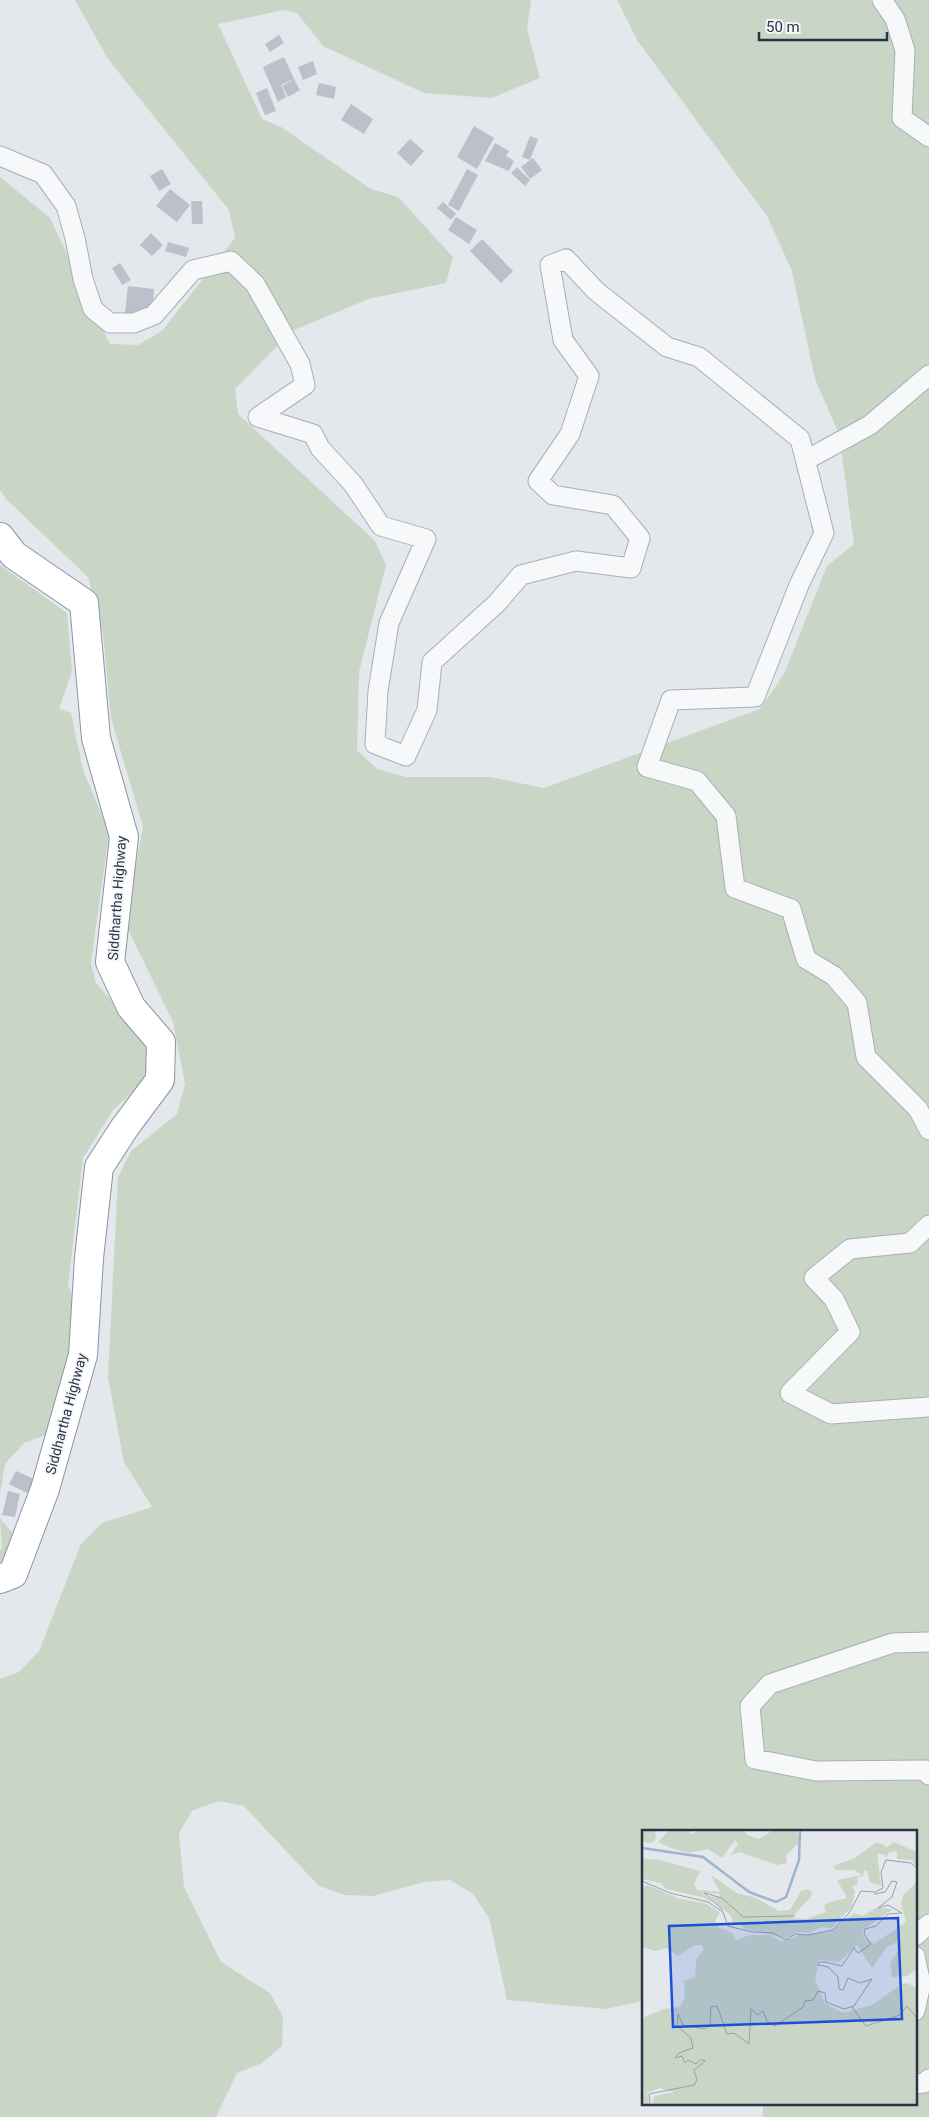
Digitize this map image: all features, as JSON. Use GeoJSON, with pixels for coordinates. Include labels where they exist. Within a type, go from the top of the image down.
{"type":"FeatureCollection","features":[{"type":"Feature","properties":{"kind":"highway","name":"Siddhartha Highway"},"geometry":{"type":"LineString","coordinates":[[0,537],[14,555],[84,603],[96,738],[124,837],[110,962],[131,1007],[161,1042],[160,1080],[124,1127],[99,1167],[89,1258],[83,1355],[45,1489],[13,1574],[0,1579]]}},
{"type":"Feature","properties":{"kind":"street"},"geometry":{"type":"LineString","coordinates":[[882,0],[895,19],[905,50],[902,118],[929,136]]}},
{"type":"Feature","properties":{"kind":"street"},"geometry":{"type":"LineString","coordinates":[[0,156],[43,174],[66,206],[75,238],[83,279],[93,309],[110,323],[134,323],[154,315],[193,270],[231,262],[255,284],[300,364],[305,385],[258,417],[313,434],[320,448],[353,484],[381,526],[426,539],[389,623],[378,691],[375,744],[406,756],[427,710],[432,662],[497,603],[521,575],[576,561],[631,568],[640,538],[613,505],[553,495],[538,481],[570,434],[589,376],[563,340],[550,265],[566,260],[596,291],[667,346],[700,357],[800,439],[824,533],[800,585],[755,697],[671,700],[647,767],[697,781],[726,816],[735,888],[791,909],[806,959],[834,976],[857,1003],[866,1057],[918,1109],[929,1130]]}},
{"type":"Feature","properties":{"kind":"street"},"geometry":{"type":"LineString","coordinates":[[806,460],[870,425],[929,374]]}},
{"type":"Feature","properties":{"kind":"street"},"geometry":{"type":"LineString","coordinates":[[929,1224],[910,1243],[850,1249],[814,1278],[834,1299],[850,1332],[790,1393],[831,1414],[929,1407]]}},
{"type":"Feature","properties":{"kind":"street"},"geometry":{"type":"LineString","coordinates":[[929,1642],[893,1643],[770,1684],[750,1706],[755,1759],[816,1771],[926,1770],[929,1775]]}},
{"type":"Feature","properties":{"kind":"street"},"geometry":{"type":"LineString","coordinates":[[916,1935],[929,1924]]}},
{"type":"Feature","properties":{"kind":"street"},"geometry":{"type":"LineString","coordinates":[[916,1962],[920,1984],[916,2006]]}},
{"type":"Feature","properties":{"kind":"street"},"geometry":{"type":"LineString","coordinates":[[916,2084],[924,2083],[929,2079]]}},
{"type":"Feature","properties":{"kind":"green space"},"geometry":{"type":"Polygon","coordinates":[[[75,0],[531,0],[527,29],[540,78],[492,98],[424,93],[323,46],[297,13],[284,10],[218,24],[262,119],[281,127],[371,189],[398,197],[453,257],[446,283],[368,299],[292,331],[235,389],[238,414],[375,541],[386,565],[359,672],[357,750],[377,769],[406,777],[490,777],[544,788],[760,709],[784,674],[827,566],[854,544],[839,434],[815,379],[792,271],[767,216],[637,40],[617,0],[929,0],[929,2117],[763,2117],[763,2104],[916,2104],[916,1830],[642,1830],[642,2001],[605,2009],[507,2000],[489,1918],[473,1894],[450,1880],[424,1882],[373,1896],[345,1895],[319,1886],[244,1806],[218,1801],[192,1811],[179,1833],[184,1887],[221,1962],[270,1993],[283,2017],[282,2046],[262,2063],[237,2073],[216,2117],[0,2117],[0,1679],[19,1672],[39,1651],[81,1544],[102,1523],[152,1507],[124,1462],[108,1377],[118,1177],[131,1151],[177,1114],[185,1084],[173,1022],[125,923],[143,827],[111,718],[103,634],[88,577],[6,499],[0,490],[0,177],[50,218],[110,344],[138,345],[162,331],[235,238],[229,210],[108,59],[75,0]]]}},
{"type":"Feature","properties":{"kind":"green space"},"geometry":{"type":"Polygon","coordinates":[[[0,565],[67,613],[72,671],[59,709],[71,713],[83,770],[109,832],[91,963],[96,983],[143,1036],[150,1070],[149,1077],[113,1110],[83,1158],[68,1285],[75,1300],[71,1368],[51,1433],[24,1443],[5,1464],[0,1494],[0,565]]]}},
{"type":"Feature","properties":{"kind":"green space"},"geometry":{"type":"Polygon","coordinates":[[[0,1518],[17,1539],[0,1567],[0,1550],[2,1548],[0,1518]]]}},
{"type":"Feature","properties":{"kind":"building"},"geometry":{"type":"Polygon","coordinates":[[[279,35],[284,43],[270,52],[265,44],[279,35]]]}},
{"type":"Feature","properties":{"kind":"building"},"geometry":{"type":"Polygon","coordinates":[[[284,57],[294,79],[281,85],[286,97],[278,102],[263,67],[284,57]]]}},
{"type":"Feature","properties":{"kind":"building"},"geometry":{"type":"Polygon","coordinates":[[[313,61],[317,74],[303,80],[298,67],[313,61]]]}},
{"type":"Feature","properties":{"kind":"building"},"geometry":{"type":"Polygon","coordinates":[[[294,79],[300,90],[288,97],[282,86],[294,79]]]}},
{"type":"Feature","properties":{"kind":"building"},"geometry":{"type":"Polygon","coordinates":[[[319,83],[336,87],[334,99],[316,95],[319,83]]]}},
{"type":"Feature","properties":{"kind":"building"},"geometry":{"type":"Polygon","coordinates":[[[267,88],[276,111],[265,115],[256,93],[267,88]]]}},
{"type":"Feature","properties":{"kind":"building"},"geometry":{"type":"Polygon","coordinates":[[[351,104],[373,119],[364,134],[341,120],[351,104]]]}},
{"type":"Feature","properties":{"kind":"building"},"geometry":{"type":"Polygon","coordinates":[[[474,126],[494,138],[477,169],[457,157],[474,126]]]}},
{"type":"Feature","properties":{"kind":"building"},"geometry":{"type":"Polygon","coordinates":[[[530,136],[538,139],[530,160],[522,157],[530,136]]]}},
{"type":"Feature","properties":{"kind":"building"},"geometry":{"type":"Polygon","coordinates":[[[410,139],[424,151],[411,166],[397,153],[410,139]]]}},
{"type":"Feature","properties":{"kind":"building"},"geometry":{"type":"Polygon","coordinates":[[[495,143],[509,151],[506,156],[514,161],[509,171],[485,161],[495,143]]]}},
{"type":"Feature","properties":{"kind":"building"},"geometry":{"type":"Polygon","coordinates":[[[533,158],[542,170],[530,179],[521,167],[533,158]]]}},
{"type":"Feature","properties":{"kind":"building"},"geometry":{"type":"Polygon","coordinates":[[[517,167],[530,180],[525,186],[511,173],[517,167]]]}},
{"type":"Feature","properties":{"kind":"building"},"geometry":{"type":"Polygon","coordinates":[[[162,169],[171,184],[159,191],[150,176],[162,169]]]}},
{"type":"Feature","properties":{"kind":"building"},"geometry":{"type":"Polygon","coordinates":[[[467,169],[478,175],[459,211],[448,205],[467,169]]]}},
{"type":"Feature","properties":{"kind":"building"},"geometry":{"type":"Polygon","coordinates":[[[170,189],[190,205],[177,222],[156,206],[170,189]]]}},
{"type":"Feature","properties":{"kind":"building"},"geometry":{"type":"Polygon","coordinates":[[[191,201],[202,201],[203,224],[192,224],[191,201]]]}},
{"type":"Feature","properties":{"kind":"building"},"geometry":{"type":"Polygon","coordinates":[[[443,202],[456,214],[451,220],[437,208],[443,202]]]}},
{"type":"Feature","properties":{"kind":"building"},"geometry":{"type":"Polygon","coordinates":[[[456,217],[477,230],[469,244],[448,230],[456,217]]]}},
{"type":"Feature","properties":{"kind":"building"},"geometry":{"type":"Polygon","coordinates":[[[151,233],[163,245],[152,256],[140,245],[151,233]]]}},
{"type":"Feature","properties":{"kind":"building"},"geometry":{"type":"Polygon","coordinates":[[[482,239],[513,271],[501,283],[470,251],[482,239]]]}},
{"type":"Feature","properties":{"kind":"building"},"geometry":{"type":"Polygon","coordinates":[[[168,242],[189,248],[186,257],[165,251],[168,242]]]}},
{"type":"Feature","properties":{"kind":"building"},"geometry":{"type":"Polygon","coordinates":[[[120,263],[131,280],[122,285],[112,268],[120,263]]]}},
{"type":"Feature","properties":{"kind":"building"},"geometry":{"type":"Polygon","coordinates":[[[128,286],[154,289],[152,315],[125,313],[128,286]]]}},
{"type":"Feature","properties":{"kind":"building"},"geometry":{"type":"Polygon","coordinates":[[[16,1471],[34,1479],[27,1493],[9,1484],[16,1471]]]}},
{"type":"Feature","properties":{"kind":"building"},"geometry":{"type":"Polygon","coordinates":[[[8,1491],[20,1494],[15,1517],[2,1515],[8,1491]]]}}]}
